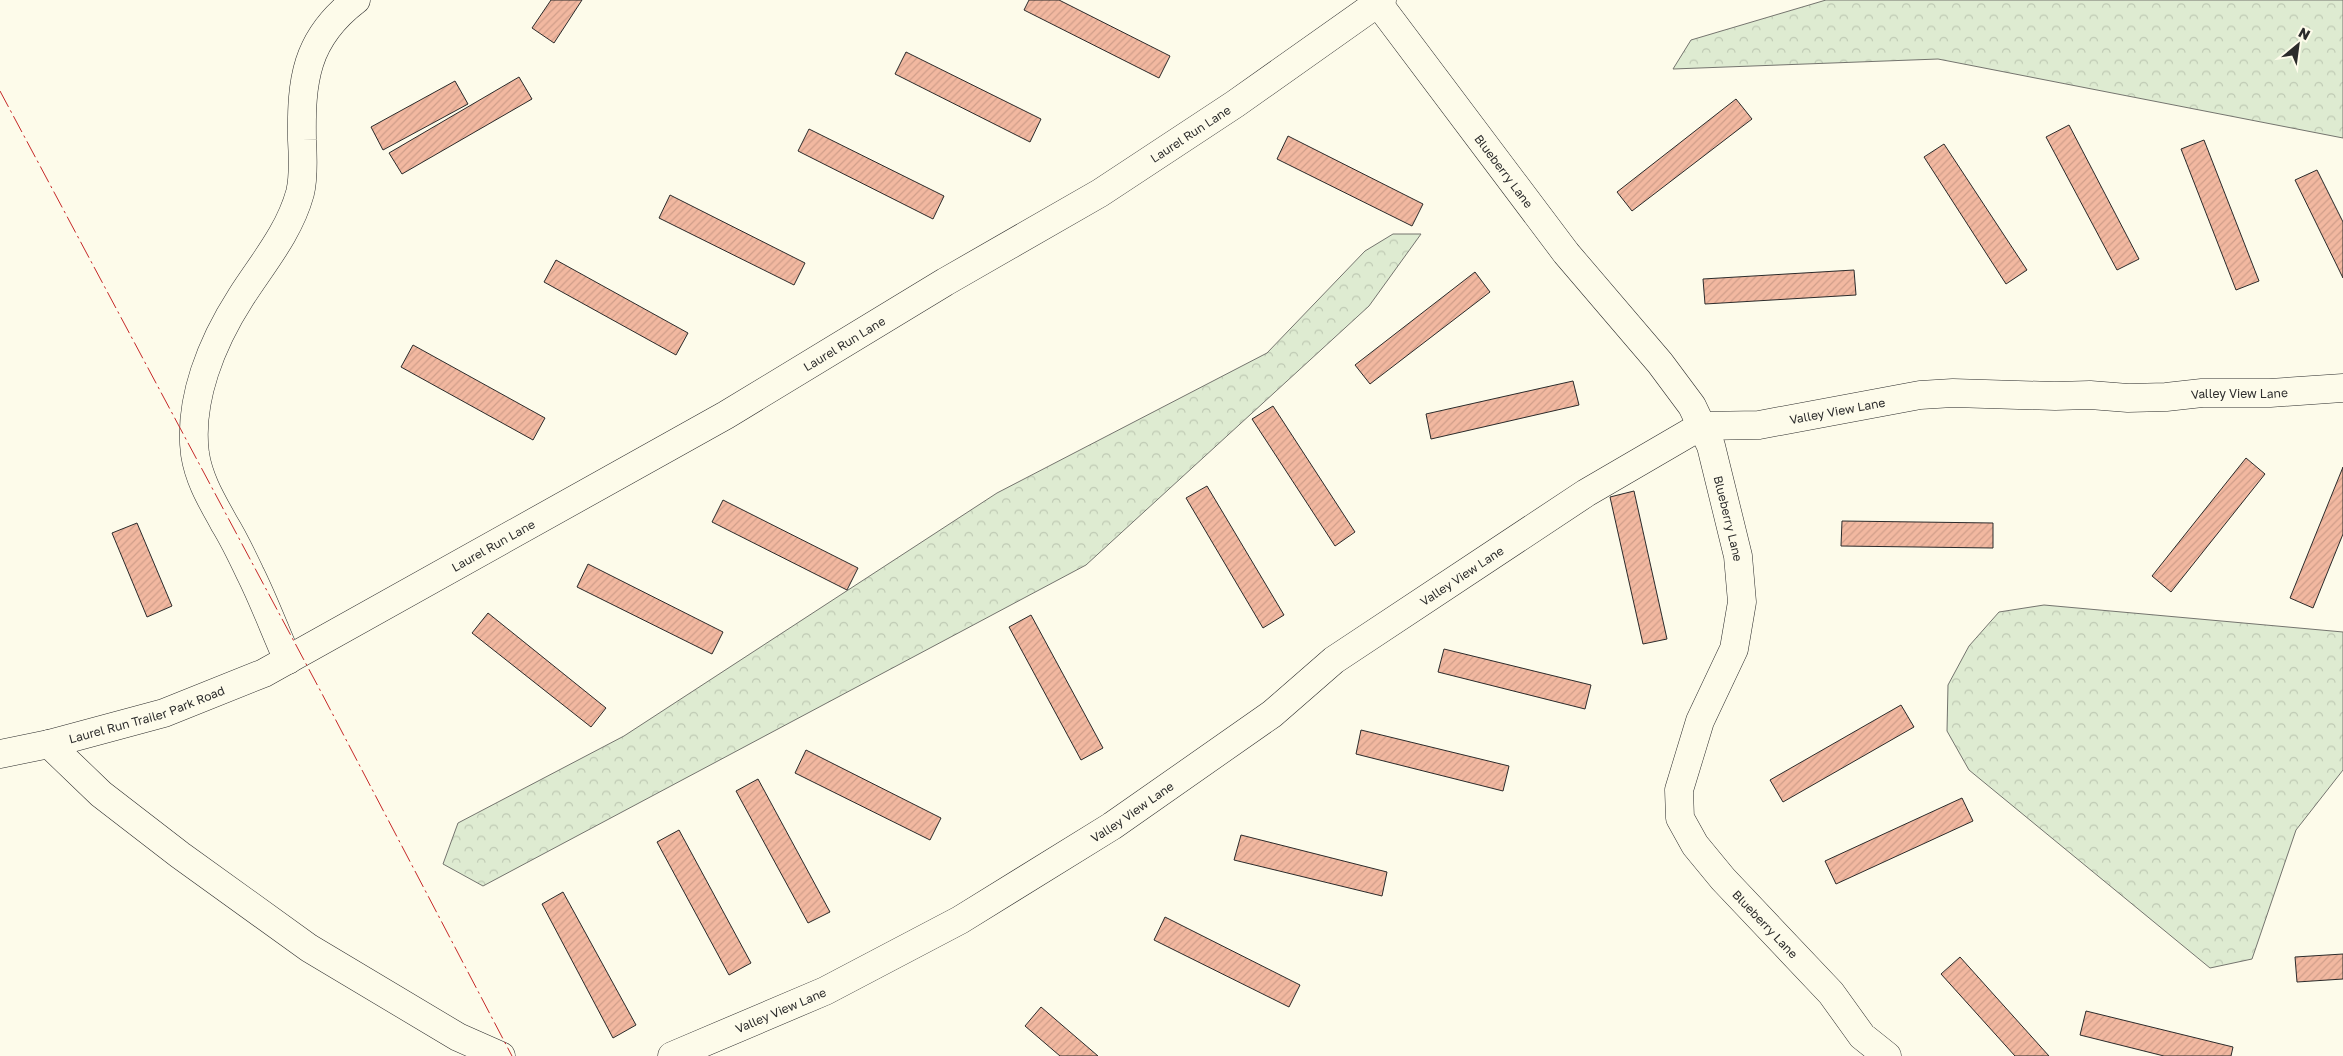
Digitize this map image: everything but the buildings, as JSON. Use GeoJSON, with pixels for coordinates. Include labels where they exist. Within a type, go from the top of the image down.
{"type":"FeatureCollection","features":[{"type":"Feature","properties":{"kind":"street"},"geometry":{"type":"LineString","coordinates":[[288,660],[251,574],[207,493],[195,454],[194,424],[204,376],[219,334],[240,298],[282,237],[300,192],[303,164],[301,100],[308,61],[323,33],[337,14],[356,0]]}},
{"type":"Feature","properties":{"kind":"street","name":"Laurel Run Lane"},"geometry":{"type":"LineString","coordinates":[[288,660],[726,415],[945,282],[1100,193],[1235,104],[1380,1]]}},
{"type":"Feature","properties":{"kind":"street","name":"Blueberry Lane"},"geometry":{"type":"LineString","coordinates":[[1380,1],[1566,253],[1660,363],[1692,406],[1711,446],[1738,556],[1742,602],[1734,649],[1700,721],[1679,790],[1680,818],[1695,845],[1723,879],[1831,993],[1862,1036],[1887,1056]]}},
{"type":"Feature","properties":{"kind":"street","name":"Valley View Lane"},"geometry":{"type":"LineString","coordinates":[[672,1056],[825,991],[977,910],[1112,826],[1272,714],[1334,660],[1586,493],[1701,426],[1759,425],[1920,396],[1953,393],[2055,396],[2090,395],[2128,398],[2166,397],[2202,393],[2270,393],[2343,388]]}},
{"type":"Feature","properties":{"kind":"street","name":"Laurel Run Trailer Park Road"},"geometry":{"type":"LineString","coordinates":[[0,754],[49,744],[164,713],[264,673],[288,660]]}},
{"type":"Feature","properties":{"kind":"street"},"geometry":{"type":"LineString","coordinates":[[49,744],[101,794],[180,855],[309,948],[458,1037],[501,1056]]}},
{"type":"Feature","properties":{"kind":"green space"},"geometry":{"type":"Polygon","coordinates":[[[1826,0],[2343,0],[2343,138],[1938,59],[1673,69],[1691,40],[1826,0]]]}},
{"type":"Feature","properties":{"kind":"green space"},"geometry":{"type":"Polygon","coordinates":[[[1393,234],[1421,234],[1369,306],[1086,565],[483,886],[443,864],[458,823],[624,736],[997,493],[1267,353],[1365,251],[1393,234]]]}},
{"type":"Feature","properties":{"kind":"green space"},"geometry":{"type":"Polygon","coordinates":[[[2044,605],[2343,632],[2343,770],[2296,830],[2252,959],[2210,968],[1969,770],[1947,731],[1948,685],[1969,646],[1999,612],[2044,605]]]}},
{"type":"Feature","properties":{"kind":"power"},"geometry":{"type":"LineString","coordinates":[[0,91],[320,690],[512,1056]]}}]}
